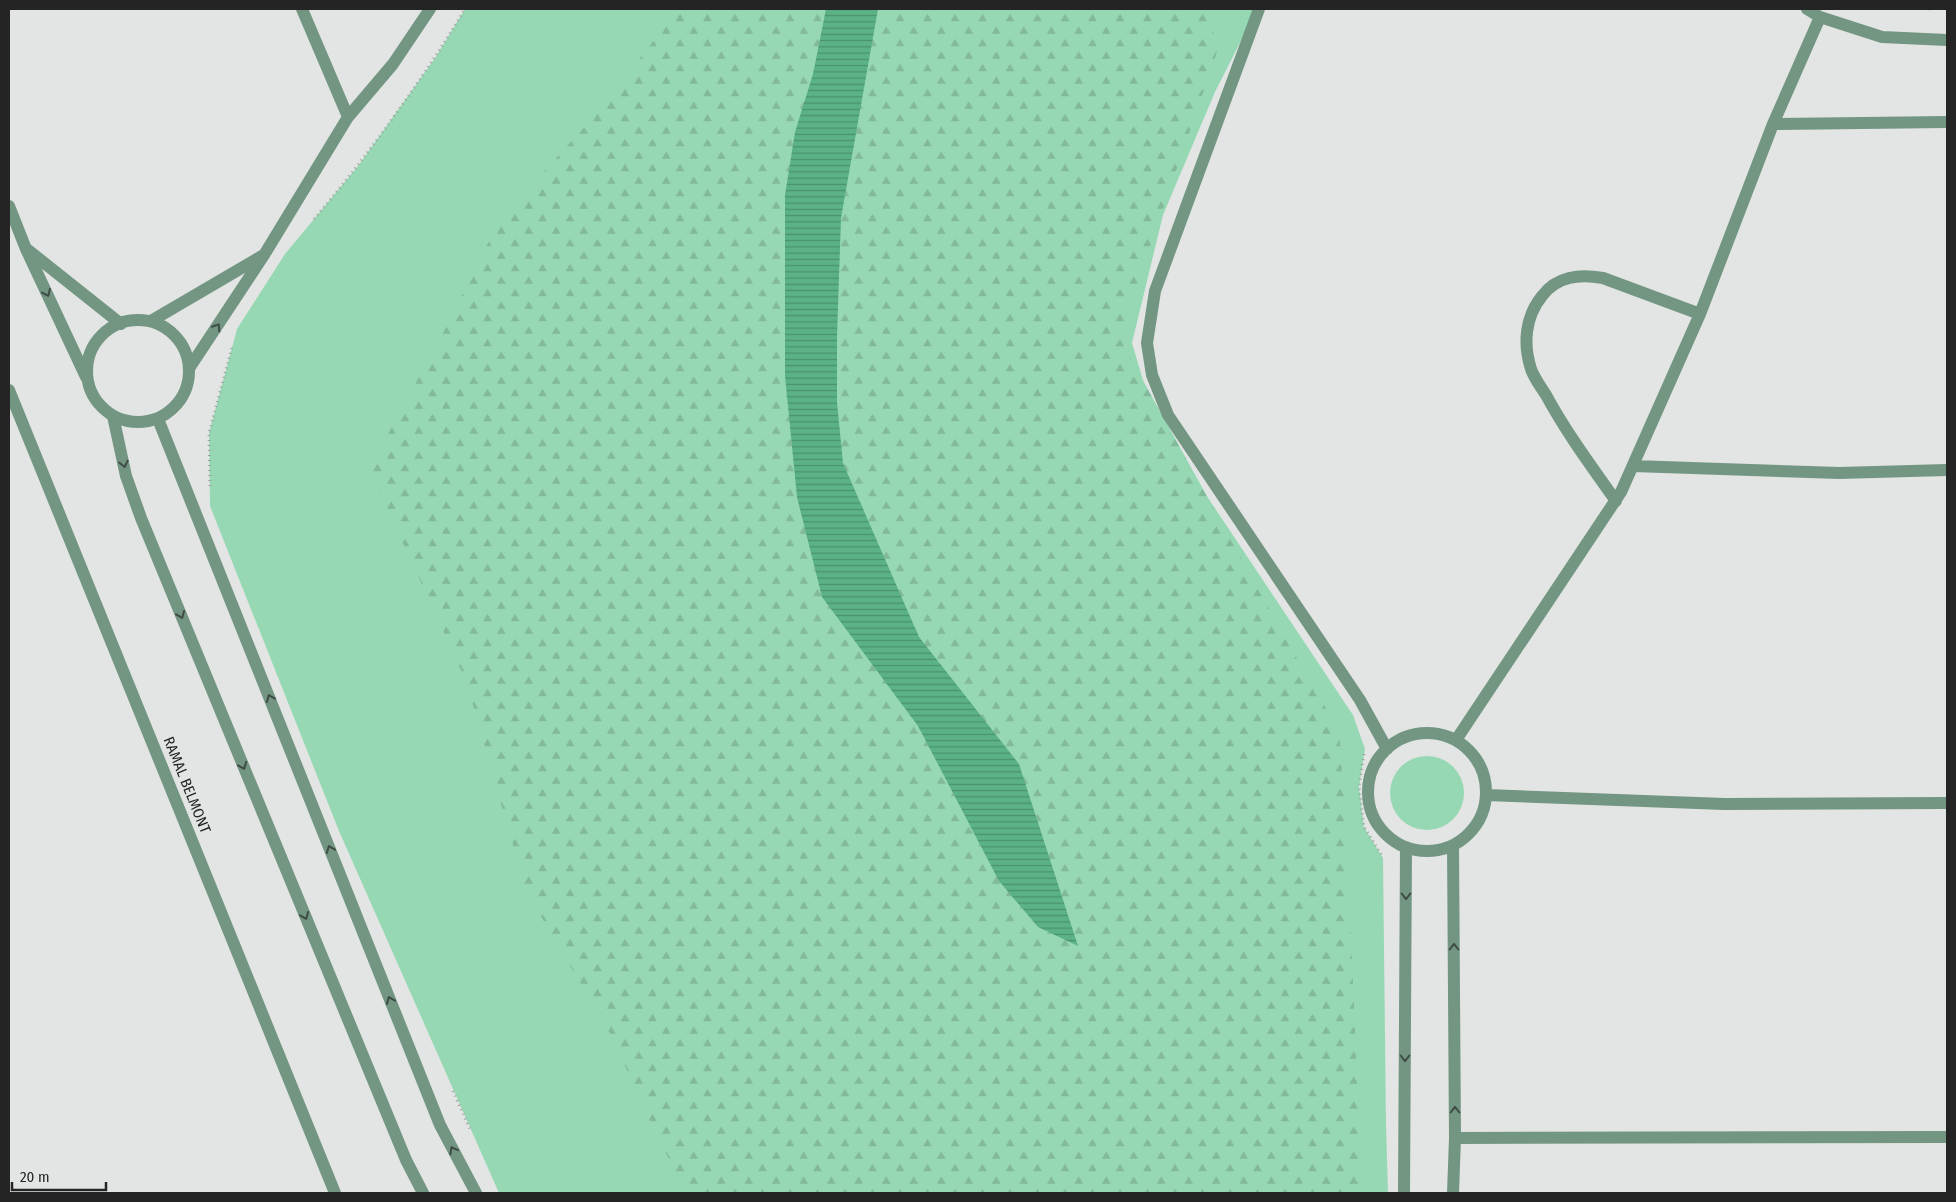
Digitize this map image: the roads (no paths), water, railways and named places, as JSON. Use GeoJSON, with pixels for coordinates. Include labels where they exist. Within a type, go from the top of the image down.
{"type":"FeatureCollection","features":[{"type":"Feature","properties":{"kind":"street"},"geometry":{"type":"LineString","coordinates":[[302,9],[348,117]]}},
{"type":"Feature","properties":{"kind":"street"},"geometry":{"type":"LineString","coordinates":[[190,367],[264,255],[348,117],[393,64],[430,9]]}},
{"type":"Feature","properties":{"kind":"street"},"geometry":{"type":"LineString","coordinates":[[1259,9],[1155,291],[1147,342],[1152,375],[1168,414],[1360,700],[1387,749]]}},
{"type":"Feature","properties":{"kind":"street"},"geometry":{"type":"LineString","coordinates":[[1807,9],[1820,17],[1882,37],[1947,40]]}},
{"type":"Feature","properties":{"kind":"street"},"geometry":{"type":"LineString","coordinates":[[1456,740],[1616,500],[1700,314],[1773,124],[1820,17]]}},
{"type":"Feature","properties":{"kind":"street"},"geometry":{"type":"LineString","coordinates":[[1773,124],[1947,122]]}},
{"type":"Feature","properties":{"kind":"street"},"geometry":{"type":"LineString","coordinates":[[9,206],[26,249],[96,400],[113,416],[128,422],[143,422],[158,419],[170,412],[182,398],[189,380],[190,367],[182,343],[168,329],[150,321],[132,320],[113,326],[98,338],[89,356],[87,379]]}},
{"type":"Feature","properties":{"kind":"street"},"geometry":{"type":"LineString","coordinates":[[26,249],[121,324]]}},
{"type":"Feature","properties":{"kind":"street"},"geometry":{"type":"LineString","coordinates":[[150,321],[264,255]]}},
{"type":"Feature","properties":{"kind":"street"},"geometry":{"type":"LineString","coordinates":[[1616,500],[1562,424],[1531,370],[1526,345],[1528,322],[1533,307],[1549,286],[1568,277],[1587,275],[1603,278],[1700,314]]}},
{"type":"Feature","properties":{"kind":"street","name":"RAMAL BELMONT"},"geometry":{"type":"LineString","coordinates":[[9,390],[335,1193]]}},
{"type":"Feature","properties":{"kind":"street"},"geometry":{"type":"LineString","coordinates":[[113,416],[126,476],[141,518],[406,1160],[423,1193]]}},
{"type":"Feature","properties":{"kind":"street"},"geometry":{"type":"LineString","coordinates":[[158,419],[440,1125],[476,1193]]}},
{"type":"Feature","properties":{"kind":"street"},"geometry":{"type":"LineString","coordinates":[[1633,466],[1839,473],[1947,470]]}},
{"type":"Feature","properties":{"kind":"street"},"geometry":{"type":"LineString","coordinates":[[1420,734],[1439,734],[1456,740],[1471,752],[1482,767],[1486,804],[1479,822],[1465,838],[1447,848],[1427,851],[1406,847],[1389,837],[1376,821],[1369,802],[1369,781],[1376,764],[1387,749],[1402,738],[1420,734]]}},
{"type":"Feature","properties":{"kind":"street"},"geometry":{"type":"LineString","coordinates":[[1486,795],[1724,804],[1947,803]]}},
{"type":"Feature","properties":{"kind":"street"},"geometry":{"type":"LineString","coordinates":[[1453,845],[1456,1138],[1453,1193]]}},
{"type":"Feature","properties":{"kind":"street"},"geometry":{"type":"LineString","coordinates":[[1404,1193],[1406,847]]}},
{"type":"Feature","properties":{"kind":"street"},"geometry":{"type":"LineString","coordinates":[[1456,1138],[1947,1136]]}}]}
